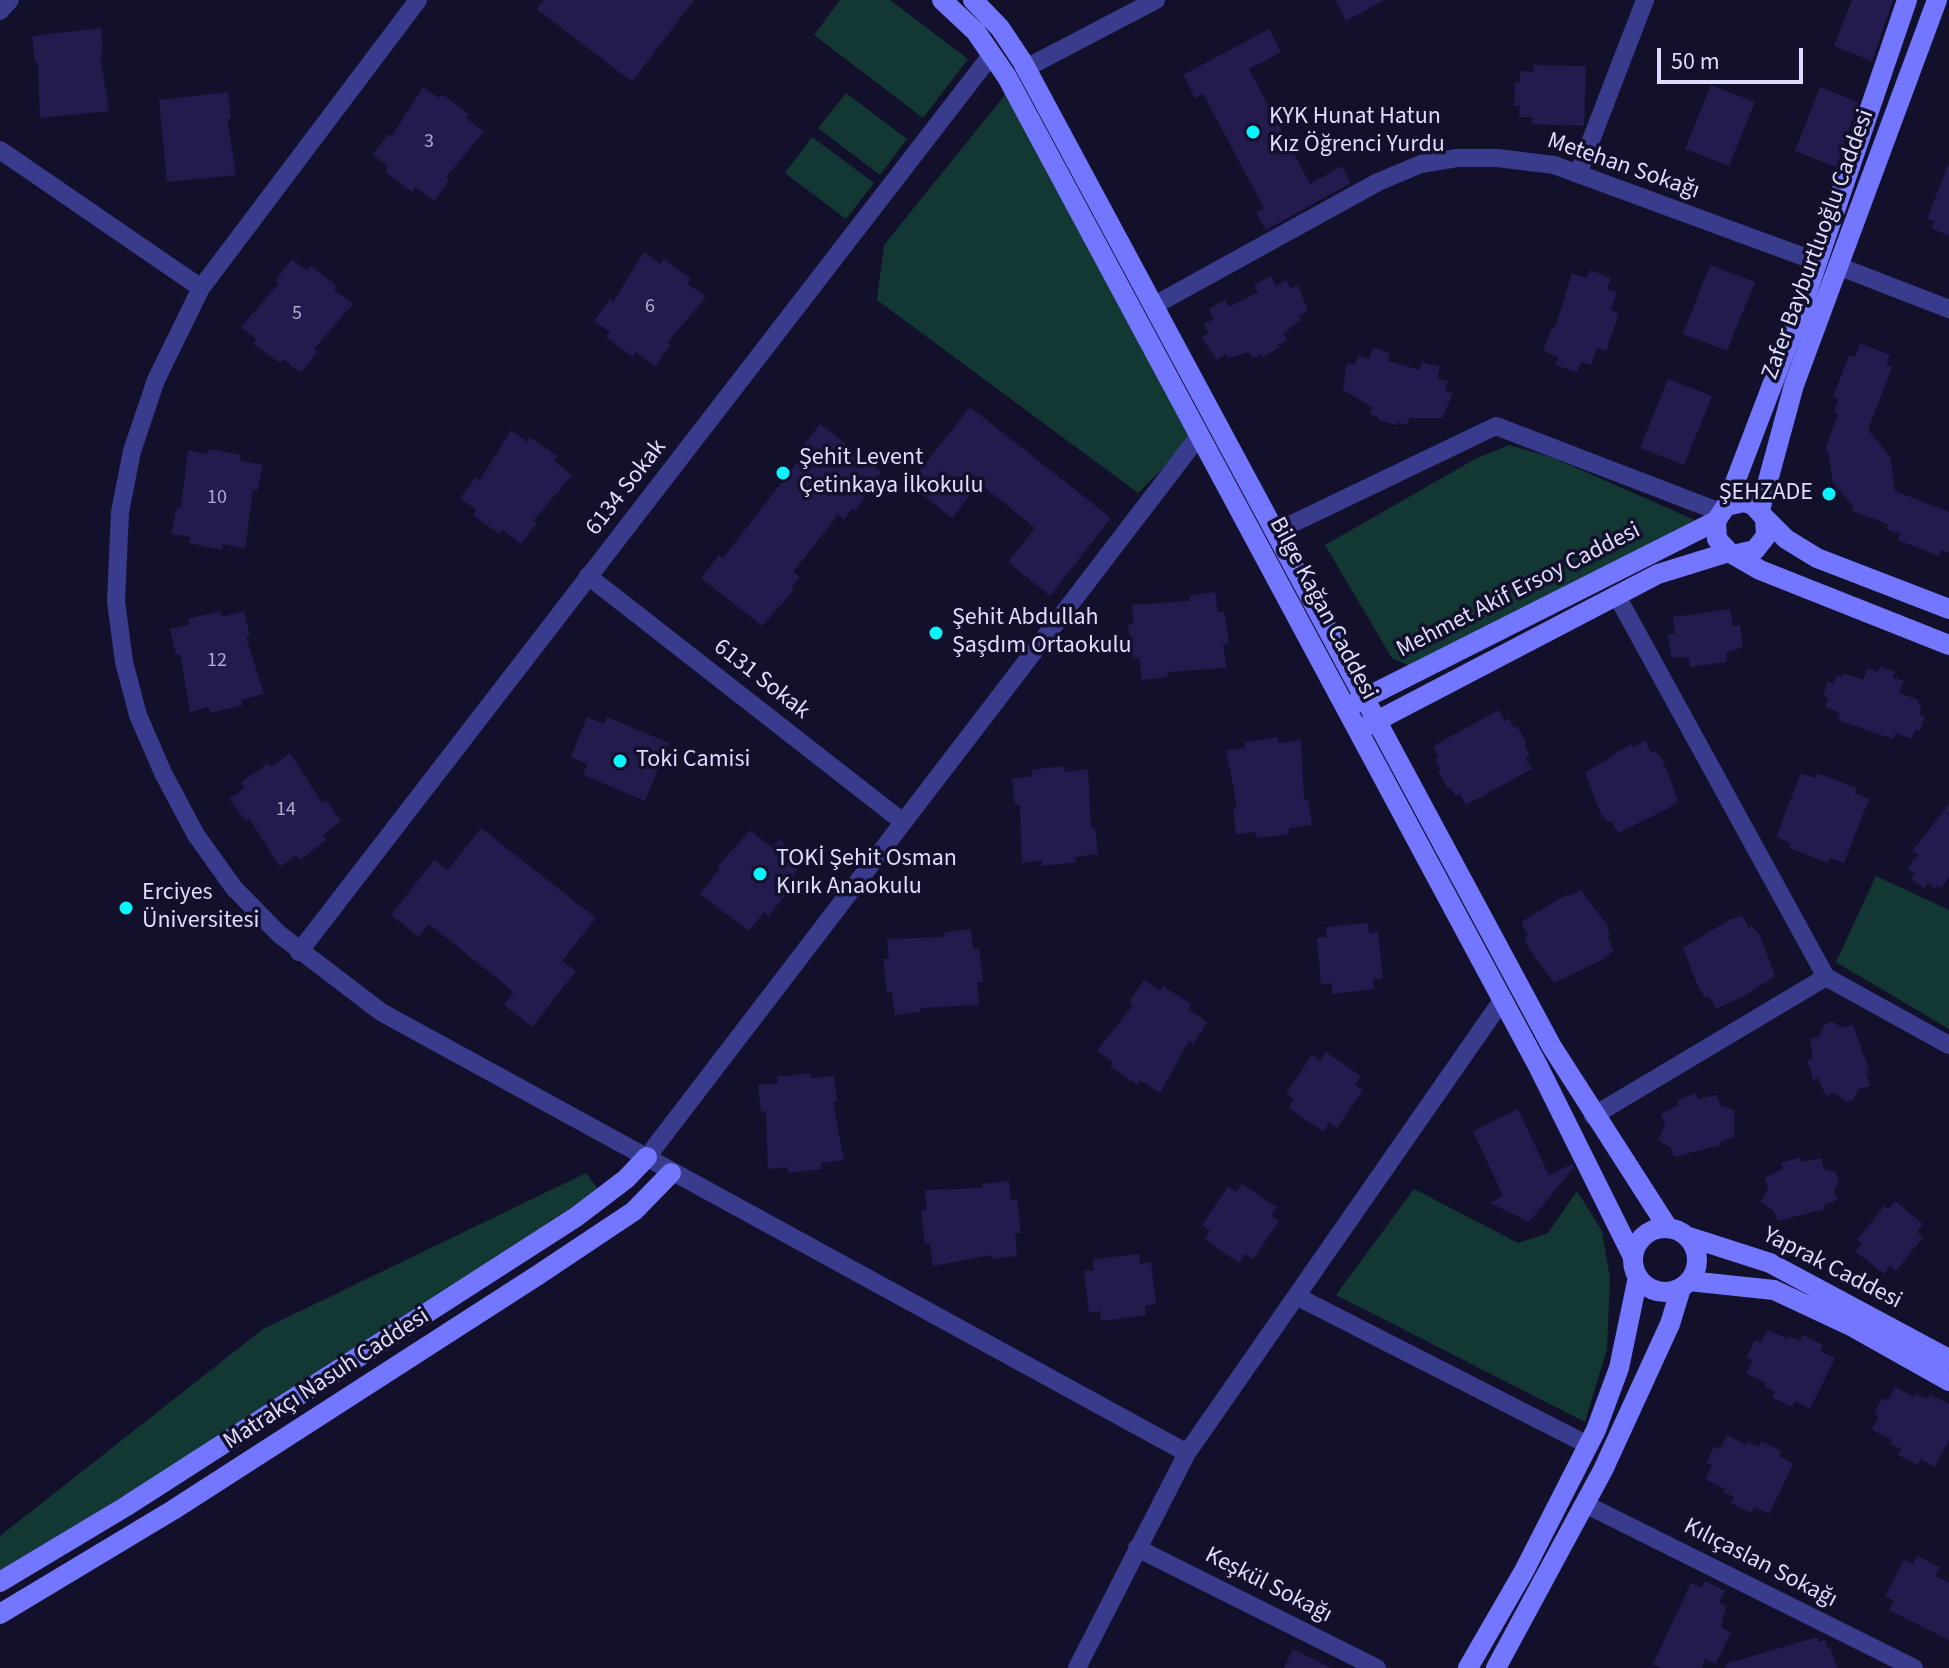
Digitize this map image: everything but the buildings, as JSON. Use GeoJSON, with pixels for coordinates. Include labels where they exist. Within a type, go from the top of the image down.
{"type":"FeatureCollection","features":[{"type":"Feature","properties":{"kind":"street"},"geometry":{"type":"LineString","coordinates":[[0,11],[10,0]]}},
{"type":"Feature","properties":{"kind":"street"},"geometry":{"type":"LineString","coordinates":[[418,0],[201,288],[160,369],[132,451],[117,532],[115,589],[119,635],[138,715],[179,805],[234,888],[299,952],[381,1012],[1187,1453]]}},
{"type":"Feature","properties":{"kind":"street","name":"Bilge Kağan Caddesi"},"geometry":{"type":"LineString","coordinates":[[942,0],[992,54],[1503,999],[1635,1267]]}},
{"type":"Feature","properties":{"kind":"street","name":"Bilge Kağan Caddesi"},"geometry":{"type":"LineString","coordinates":[[973,0],[1000,28],[1026,68],[1552,1047],[1593,1116],[1677,1232]]}},
{"type":"Feature","properties":{"kind":"street"},"geometry":{"type":"LineString","coordinates":[[1026,68],[1156,0]]}},
{"type":"Feature","properties":{"kind":"street"},"geometry":{"type":"LineString","coordinates":[[1578,174],[1645,0]]}},
{"type":"Feature","properties":{"kind":"street","name":"Zafer Bayburtluoğlu Caddesi"},"geometry":{"type":"LineString","coordinates":[[1763,514],[1794,385],[1907,0]]}},
{"type":"Feature","properties":{"kind":"street","name":"Zafer Bayburtluoğlu Caddesi"},"geometry":{"type":"LineString","coordinates":[[1721,513],[1937,0]]}},
{"type":"Feature","properties":{"kind":"street","name":"6134 Sokak"},"geometry":{"type":"LineString","coordinates":[[299,952],[992,54]]}},
{"type":"Feature","properties":{"kind":"street"},"geometry":{"type":"LineString","coordinates":[[0,150],[201,288]]}},
{"type":"Feature","properties":{"kind":"street","name":"Metehan Sokağı"},"geometry":{"type":"LineString","coordinates":[[1153,306],[1378,182],[1421,164],[1457,158],[1497,158],[1554,165],[1949,309]]}},
{"type":"Feature","properties":{"kind":"street"},"geometry":{"type":"LineString","coordinates":[[1275,532],[1496,426],[1721,513],[1744,502],[1763,514],[1786,539],[1817,558],[1949,609]]}},
{"type":"Feature","properties":{"kind":"street"},"geometry":{"type":"LineString","coordinates":[[647,1157],[1199,436]]}},
{"type":"Feature","properties":{"kind":"street"},"geometry":{"type":"LineString","coordinates":[[1721,513],[1717,539],[1760,570],[1949,645]]}},
{"type":"Feature","properties":{"kind":"street","name":"Mehmet Akif Ersoy Caddesi"},"geometry":{"type":"LineString","coordinates":[[1346,708],[1721,513]]}},
{"type":"Feature","properties":{"kind":"street"},"geometry":{"type":"LineString","coordinates":[[1733,553],[1755,550],[1762,544],[1766,536],[1763,514]]}},
{"type":"Feature","properties":{"kind":"street","name":"Mehmet Akif Ersoy Caddesi"},"geometry":{"type":"LineString","coordinates":[[1358,731],[1684,564],[1733,553]]}},
{"type":"Feature","properties":{"kind":"street","name":"6131 Sokak"},"geometry":{"type":"LineString","coordinates":[[588,576],[903,822]]}},
{"type":"Feature","properties":{"kind":"street"},"geometry":{"type":"LineString","coordinates":[[1617,596],[1826,977],[1949,1045]]}},
{"type":"Feature","properties":{"kind":"street"},"geometry":{"type":"LineString","coordinates":[[1593,1116],[1826,977]]}},
{"type":"Feature","properties":{"kind":"street"},"geometry":{"type":"LineString","coordinates":[[1077,1668],[1187,1453],[1503,999]]}},
{"type":"Feature","properties":{"kind":"street","name":"Matrakçı Nasuh Caddesi"},"geometry":{"type":"LineString","coordinates":[[0,1582],[151,1490],[576,1217],[626,1179],[647,1157]]}},
{"type":"Feature","properties":{"kind":"street","name":"Matrakçı Nasuh Caddesi"},"geometry":{"type":"LineString","coordinates":[[0,1614],[173,1510],[538,1275],[634,1211],[671,1173]]}},
{"type":"Feature","properties":{"kind":"street"},"geometry":{"type":"LineString","coordinates":[[1468,1668],[1524,1571],[1588,1445],[1619,1368],[1636,1247],[1649,1233],[1677,1232],[1696,1253],[1697,1263],[1585,1504],[1496,1668]]}},
{"type":"Feature","properties":{"kind":"street","name":"Yaprak Caddesi"},"geometry":{"type":"LineString","coordinates":[[1677,1232],[1770,1263],[1949,1359]]}},
{"type":"Feature","properties":{"kind":"street"},"geometry":{"type":"LineString","coordinates":[[1635,1267],[1652,1290],[1672,1291],[1685,1285]]}},
{"type":"Feature","properties":{"kind":"street","name":"Yaprak Caddesi"},"geometry":{"type":"LineString","coordinates":[[1685,1285],[1774,1290],[1853,1327],[1949,1381]]}},
{"type":"Feature","properties":{"kind":"street"},"geometry":{"type":"LineString","coordinates":[[1296,1296],[1588,1445]]}},
{"type":"Feature","properties":{"kind":"street","name":"Kılıçaslan Sokağı"},"geometry":{"type":"LineString","coordinates":[[1585,1504],[1914,1668]]}},
{"type":"Feature","properties":{"kind":"street","name":"Keşkül Sokağı"},"geometry":{"type":"LineString","coordinates":[[1137,1548],[1377,1668]]}},
{"type":"Feature","properties":{"kind":"green space"},"geometry":{"type":"Polygon","coordinates":[[[840,0],[890,0],[968,59],[923,118],[814,35],[840,0]]]}},
{"type":"Feature","properties":{"kind":"green space"},"geometry":{"type":"Polygon","coordinates":[[[1008,91],[1193,438],[1138,493],[877,300],[884,245],[1008,91]]]}},
{"type":"Feature","properties":{"kind":"green space"},"geometry":{"type":"Polygon","coordinates":[[[846,93],[907,139],[880,175],[818,128],[846,93]]]}},
{"type":"Feature","properties":{"kind":"green space"},"geometry":{"type":"Polygon","coordinates":[[[812,137],[874,183],[846,219],[785,173],[812,137]]]}},
{"type":"Feature","properties":{"kind":"green space"},"geometry":{"type":"Polygon","coordinates":[[[1509,445],[1554,458],[1697,521],[1415,668],[1392,658],[1325,545],[1475,459],[1509,445]]]}},
{"type":"Feature","properties":{"kind":"green space"},"geometry":{"type":"Polygon","coordinates":[[[1876,876],[1949,910],[1949,1029],[1836,962],[1876,876]]]}},
{"type":"Feature","properties":{"kind":"green space"},"geometry":{"type":"Polygon","coordinates":[[[586,1173],[601,1193],[192,1458],[0,1574],[0,1536],[263,1329],[586,1173]]]}},
{"type":"Feature","properties":{"kind":"green space"},"geometry":{"type":"Polygon","coordinates":[[[1414,1189],[1518,1243],[1548,1233],[1577,1191],[1602,1231],[1610,1278],[1607,1349],[1585,1422],[1336,1295],[1414,1189]]]}},
{"type":"Feature","properties":{"kind":"place","name":"KYK Hunat Hatun Kız Öğrenci Yurdu"},"geometry":{"type":"Point","coordinates":[1253,132]}},
{"type":"Feature","properties":{"kind":"place","name":"Şehit Levent Çetinkaya İlkokulu"},"geometry":{"type":"Point","coordinates":[783,473]}},
{"type":"Feature","properties":{"kind":"place","name":"ŞEHZADE"},"geometry":{"type":"Point","coordinates":[1829,494]}},
{"type":"Feature","properties":{"kind":"place","name":"Şehit Abdullah Şaşdım Ortaokulu"},"geometry":{"type":"Point","coordinates":[936,633]}},
{"type":"Feature","properties":{"kind":"place","name":"Toki Camisi"},"geometry":{"type":"Point","coordinates":[620,761]}},
{"type":"Feature","properties":{"kind":"place","name":"TOKİ Şehit Osman Kırık Anaokulu"},"geometry":{"type":"Point","coordinates":[760,874]}},
{"type":"Feature","properties":{"kind":"place","name":"Erciyes Üniversitesi"},"geometry":{"type":"Point","coordinates":[126,908]}}]}
